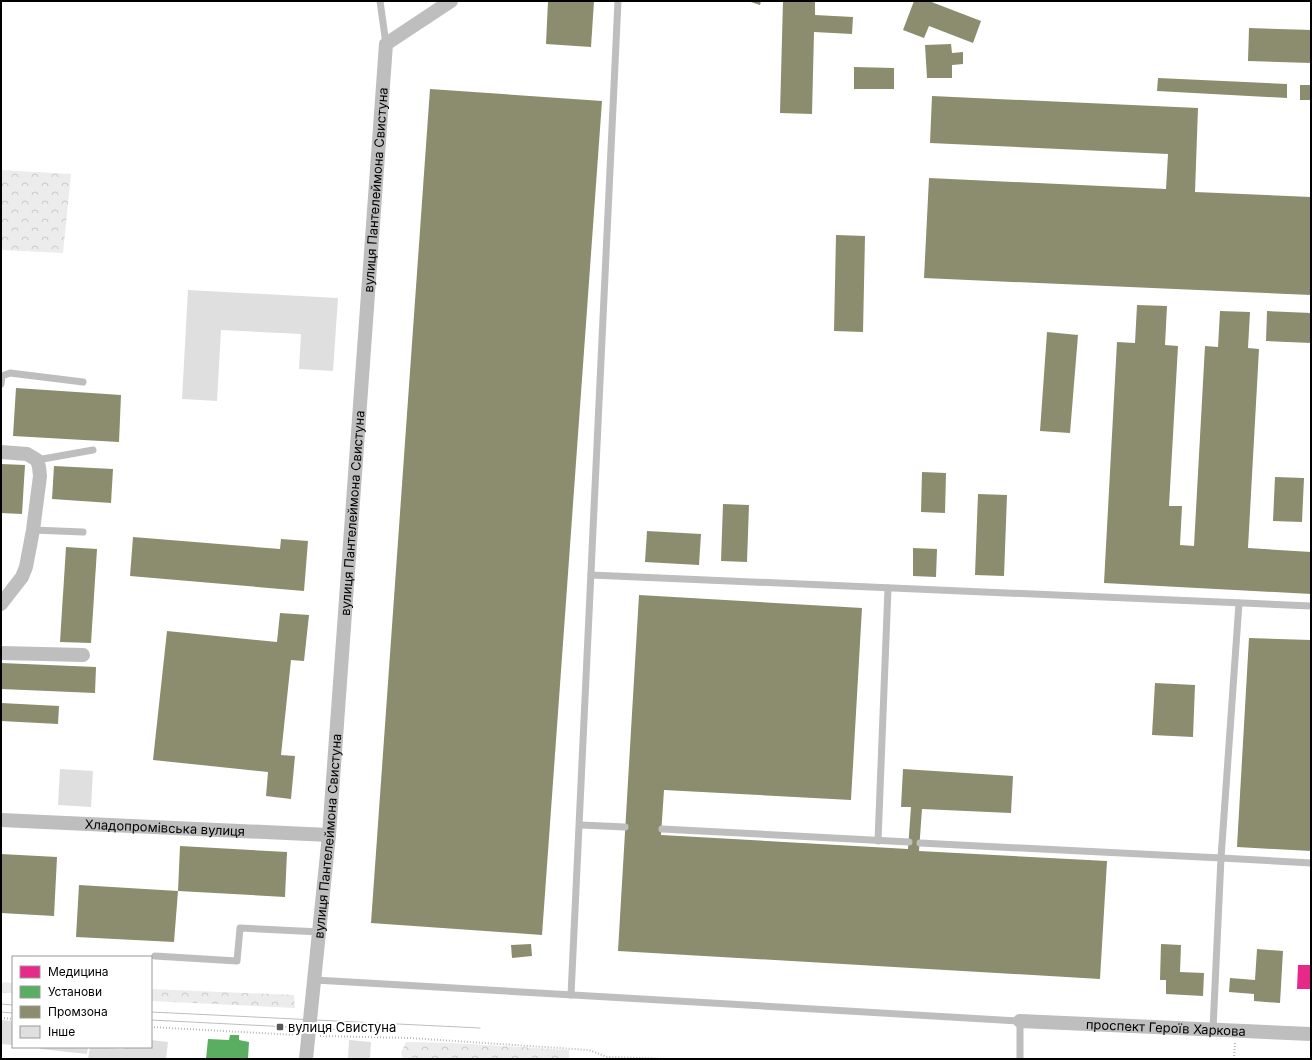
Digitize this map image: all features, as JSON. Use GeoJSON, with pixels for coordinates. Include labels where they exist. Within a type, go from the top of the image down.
{"type":"FeatureCollection","features":[{"type":"Feature","properties":{"kind":"street"},"geometry":{"type":"LineString","coordinates":[[386,44],[451,1]]}},
{"type":"Feature","properties":{"kind":"street","name":"вулиця Пантелеймона Свистуна"},"geometry":{"type":"LineString","coordinates":[[306,1059],[329,835],[386,44]]}},
{"type":"Feature","properties":{"kind":"street"},"geometry":{"type":"LineString","coordinates":[[1,452],[27,454],[37,460],[40,467],[33,530],[26,567],[22,577],[1,604]]}},
{"type":"Feature","properties":{"kind":"street"},"geometry":{"type":"LineString","coordinates":[[1,653],[83,655]]}},
{"type":"Feature","properties":{"kind":"street","name":"Хладопромівська вулиця"},"geometry":{"type":"LineString","coordinates":[[1,820],[329,835]]}},
{"type":"Feature","properties":{"kind":"street","name":"проспект Героїв Харкова"},"geometry":{"type":"LineString","coordinates":[[1020,1020],[1311,1034]]}},
{"type":"Feature","properties":{"kind":"lane"},"geometry":{"type":"LineString","coordinates":[[380,1],[386,44]]}},
{"type":"Feature","properties":{"kind":"lane"},"geometry":{"type":"LineString","coordinates":[[571,995],[618,1]]}},
{"type":"Feature","properties":{"kind":"lane"},"geometry":{"type":"LineString","coordinates":[[1,384],[2,376],[10,373],[83,382]]}},
{"type":"Feature","properties":{"kind":"lane"},"geometry":{"type":"LineString","coordinates":[[37,460],[93,450]]}},
{"type":"Feature","properties":{"kind":"lane"},"geometry":{"type":"LineString","coordinates":[[33,530],[83,532]]}},
{"type":"Feature","properties":{"kind":"lane"},"geometry":{"type":"LineString","coordinates":[[591,574],[1311,606]]}},
{"type":"Feature","properties":{"kind":"lane"},"geometry":{"type":"LineString","coordinates":[[878,841],[888,588]]}},
{"type":"Feature","properties":{"kind":"lane"},"geometry":{"type":"LineString","coordinates":[[1213,1029],[1221,858],[1239,603]]}},
{"type":"Feature","properties":{"kind":"lane"},"geometry":{"type":"LineString","coordinates":[[581,826],[625,827]]}},
{"type":"Feature","properties":{"kind":"lane"},"geometry":{"type":"LineString","coordinates":[[662,829],[909,842]]}},
{"type":"Feature","properties":{"kind":"lane"},"geometry":{"type":"LineString","coordinates":[[920,843],[1311,863]]}},
{"type":"Feature","properties":{"kind":"lane"},"geometry":{"type":"LineString","coordinates":[[155,956],[237,961],[240,928],[320,932]]}},
{"type":"Feature","properties":{"kind":"lane"},"geometry":{"type":"LineString","coordinates":[[315,980],[1020,1020],[1020,1059]]}},
{"type":"Feature","properties":{"kind":"path"},"geometry":{"type":"LineString","coordinates":[[1,1018],[12,1019]]}},
{"type":"Feature","properties":{"kind":"path"},"geometry":{"type":"LineString","coordinates":[[152,1027],[309,1036],[410,1038],[589,1050],[607,1057],[673,1059]]}},
{"type":"Feature","properties":{"kind":"green space"},"geometry":{"type":"Polygon","coordinates":[[[1,170],[71,174],[63,253],[1,250],[1,170]]]}},
{"type":"Feature","properties":{"kind":"green space"},"geometry":{"type":"Polygon","coordinates":[[[1,982],[12,983],[12,993],[1,993],[1,982]]]}},
{"type":"Feature","properties":{"kind":"green space"},"geometry":{"type":"Polygon","coordinates":[[[152,989],[294,995],[295,1008],[152,1001],[152,989]]]}},
{"type":"Feature","properties":{"kind":"green space"},"geometry":{"type":"Polygon","coordinates":[[[406,1042],[453,1043],[569,1050],[569,1059],[403,1059],[401,1053],[406,1042]]]}},
{"type":"Feature","properties":{"kind":"building: Медицина"},"geometry":{"type":"Polygon","coordinates":[[[1298,965],[1311,965],[1311,989],[1297,989],[1298,965]]]}},
{"type":"Feature","properties":{"kind":"building: Установи"},"geometry":{"type":"Polygon","coordinates":[[[230,1035],[239,1035],[239,1040],[249,1042],[248,1059],[206,1059],[208,1039],[229,1040],[230,1035]]]}},
{"type":"Feature","properties":{"kind":"building: Промзона"},"geometry":{"type":"Polygon","coordinates":[[[548,1],[594,1],[591,47],[546,44],[548,1]]]}},
{"type":"Feature","properties":{"kind":"building: Промзона"},"geometry":{"type":"Polygon","coordinates":[[[748,1],[761,1],[760,5],[748,1]]]}},
{"type":"Feature","properties":{"kind":"building: Промзона"},"geometry":{"type":"Polygon","coordinates":[[[783,1],[815,1],[815,15],[853,17],[852,34],[814,32],[812,114],[780,113],[783,1]]]}},
{"type":"Feature","properties":{"kind":"building: Промзона"},"geometry":{"type":"Polygon","coordinates":[[[914,1],[929,1],[981,21],[973,43],[929,26],[924,38],[903,30],[914,1]]]}},
{"type":"Feature","properties":{"kind":"building: Промзона"},"geometry":{"type":"Polygon","coordinates":[[[1249,28],[1311,30],[1311,63],[1248,61],[1249,28]]]}},
{"type":"Feature","properties":{"kind":"building: Промзона"},"geometry":{"type":"Polygon","coordinates":[[[951,44],[952,53],[963,52],[963,64],[952,65],[952,78],[927,78],[925,45],[951,44]]]}},
{"type":"Feature","properties":{"kind":"building: Промзона"},"geometry":{"type":"Polygon","coordinates":[[[854,67],[894,68],[894,89],[854,89],[854,67]]]}},
{"type":"Feature","properties":{"kind":"building: Промзона"},"geometry":{"type":"Polygon","coordinates":[[[1158,78],[1287,84],[1287,98],[1157,91],[1158,78]]]}},
{"type":"Feature","properties":{"kind":"building: Промзона"},"geometry":{"type":"Polygon","coordinates":[[[1300,85],[1311,85],[1311,100],[1300,100],[1300,85]]]}},
{"type":"Feature","properties":{"kind":"building: Промзона"},"geometry":{"type":"Polygon","coordinates":[[[430,89],[602,101],[542,935],[371,923],[430,89]]]}},
{"type":"Feature","properties":{"kind":"building: Промзона"},"geometry":{"type":"Polygon","coordinates":[[[932,96],[1198,108],[1195,192],[1311,197],[1311,295],[924,278],[929,178],[1166,189],[1168,154],[930,143],[932,96]]]}},
{"type":"Feature","properties":{"kind":"building: Промзона"},"geometry":{"type":"Polygon","coordinates":[[[836,235],[865,236],[863,332],[834,331],[836,235]]]}},
{"type":"Feature","properties":{"kind":"building: Промзона"},"geometry":{"type":"Polygon","coordinates":[[[1137,305],[1167,306],[1165,345],[1178,346],[1169,506],[1182,506],[1180,545],[1194,546],[1205,346],[1218,347],[1220,311],[1250,312],[1248,348],[1259,349],[1248,548],[1311,552],[1311,594],[1104,583],[1117,342],[1135,343],[1137,305]]]}},
{"type":"Feature","properties":{"kind":"building: Промзона"},"geometry":{"type":"Polygon","coordinates":[[[1267,311],[1311,313],[1311,343],[1266,341],[1267,311]]]}},
{"type":"Feature","properties":{"kind":"building: Промзона"},"geometry":{"type":"Polygon","coordinates":[[[1047,332],[1078,335],[1070,433],[1040,431],[1047,332]]]}},
{"type":"Feature","properties":{"kind":"building: Промзона"},"geometry":{"type":"Polygon","coordinates":[[[16,388],[121,395],[119,442],[13,436],[16,388]]]}},
{"type":"Feature","properties":{"kind":"building: Промзона"},"geometry":{"type":"Polygon","coordinates":[[[1,464],[25,465],[22,514],[1,513],[1,464]]]}},
{"type":"Feature","properties":{"kind":"building: Промзона"},"geometry":{"type":"Polygon","coordinates":[[[54,466],[113,469],[111,503],[52,499],[54,466]]]}},
{"type":"Feature","properties":{"kind":"building: Промзона"},"geometry":{"type":"Polygon","coordinates":[[[922,472],[946,473],[945,513],[921,512],[922,472]]]}},
{"type":"Feature","properties":{"kind":"building: Промзона"},"geometry":{"type":"Polygon","coordinates":[[[1275,477],[1304,478],[1302,522],[1273,521],[1275,477]]]}},
{"type":"Feature","properties":{"kind":"building: Промзона"},"geometry":{"type":"Polygon","coordinates":[[[978,494],[1007,495],[1004,576],[975,575],[978,494]]]}},
{"type":"Feature","properties":{"kind":"building: Промзона"},"geometry":{"type":"Polygon","coordinates":[[[723,504],[749,505],[747,562],[721,561],[723,504]]]}},
{"type":"Feature","properties":{"kind":"building: Промзона"},"geometry":{"type":"Polygon","coordinates":[[[647,531],[701,534],[699,565],[645,562],[647,531]]]}},
{"type":"Feature","properties":{"kind":"building: Промзона"},"geometry":{"type":"Polygon","coordinates":[[[133,537],[280,549],[281,539],[308,541],[304,591],[130,576],[133,537]]]}},
{"type":"Feature","properties":{"kind":"building: Промзона"},"geometry":{"type":"Polygon","coordinates":[[[66,547],[97,549],[91,643],[60,642],[66,547]]]}},
{"type":"Feature","properties":{"kind":"building: Промзона"},"geometry":{"type":"Polygon","coordinates":[[[913,548],[937,549],[936,577],[913,576],[913,548]]]}},
{"type":"Feature","properties":{"kind":"building: Промзона"},"geometry":{"type":"Polygon","coordinates":[[[639,595],[862,608],[851,800],[664,790],[661,835],[908,849],[911,807],[901,807],[903,769],[1013,776],[1011,813],[922,809],[919,851],[1107,861],[1100,979],[618,951],[639,595]]]}},
{"type":"Feature","properties":{"kind":"building: Промзона"},"geometry":{"type":"Polygon","coordinates":[[[280,613],[309,615],[304,661],[291,660],[281,755],[295,756],[291,799],[266,796],[268,772],[153,760],[167,631],[277,642],[280,613]]]}},
{"type":"Feature","properties":{"kind":"building: Промзона"},"geometry":{"type":"Polygon","coordinates":[[[1249,638],[1311,640],[1311,851],[1237,847],[1249,638]]]}},
{"type":"Feature","properties":{"kind":"building: Промзона"},"geometry":{"type":"Polygon","coordinates":[[[1,663],[96,667],[95,693],[1,689],[1,663]]]}},
{"type":"Feature","properties":{"kind":"building: Промзона"},"geometry":{"type":"Polygon","coordinates":[[[1155,683],[1195,685],[1193,737],[1152,735],[1155,683]]]}},
{"type":"Feature","properties":{"kind":"building: Промзона"},"geometry":{"type":"Polygon","coordinates":[[[1,703],[59,706],[58,724],[1,721],[1,703]]]}},
{"type":"Feature","properties":{"kind":"building: Промзона"},"geometry":{"type":"Polygon","coordinates":[[[180,846],[287,852],[285,897],[178,891],[180,846]]]}},
{"type":"Feature","properties":{"kind":"building: Промзона"},"geometry":{"type":"Polygon","coordinates":[[[1,854],[57,857],[54,916],[1,913],[1,854]]]}},
{"type":"Feature","properties":{"kind":"building: Промзона"},"geometry":{"type":"Polygon","coordinates":[[[79,885],[178,891],[174,942],[76,937],[79,885]]]}},
{"type":"Feature","properties":{"kind":"building: Промзона"},"geometry":{"type":"Polygon","coordinates":[[[531,944],[532,956],[512,958],[511,945],[531,944]]]}},
{"type":"Feature","properties":{"kind":"building: Промзона"},"geometry":{"type":"Polygon","coordinates":[[[1161,944],[1181,945],[1180,972],[1204,973],[1203,996],[1166,994],[1166,980],[1160,980],[1161,944]]]}},
{"type":"Feature","properties":{"kind":"building: Промзона"},"geometry":{"type":"Polygon","coordinates":[[[1257,949],[1283,951],[1280,1003],[1254,1001],[1254,994],[1229,992],[1230,978],[1255,980],[1257,949]]]}},
{"type":"Feature","properties":{"kind":"building: Інше"},"geometry":{"type":"Polygon","coordinates":[[[188,290],[338,298],[333,371],[299,369],[301,334],[221,330],[217,401],[182,399],[188,290]]]}},
{"type":"Feature","properties":{"kind":"building: Інше"},"geometry":{"type":"Polygon","coordinates":[[[60,769],[93,771],[91,807],[58,805],[60,769]]]}},
{"type":"Feature","properties":{"kind":"building: Інше"},"geometry":{"type":"Polygon","coordinates":[[[1,1020],[12,1021],[12,1045],[1,1044],[1,1020]]]}},
{"type":"Feature","properties":{"kind":"building: Інше"},"geometry":{"type":"Polygon","coordinates":[[[152,1040],[168,1042],[166,1059],[88,1059],[90,1048],[152,1048],[152,1040]]]}},
{"type":"Feature","properties":{"kind":"building: Інше"},"geometry":{"type":"Polygon","coordinates":[[[349,1040],[371,1042],[370,1059],[348,1059],[349,1040]]]}},
{"type":"Feature","properties":{"kind":"building: Інше"},"geometry":{"type":"Polygon","coordinates":[[[40,1048],[88,1048],[87,1054],[40,1048]]]}},
{"type":"Feature","properties":{"kind":"tram line"},"geometry":{"type":"LineString","coordinates":[[1,1004],[12,1005]]}},
{"type":"Feature","properties":{"kind":"tram line"},"geometry":{"type":"LineString","coordinates":[[1,1012],[12,1013]]}},
{"type":"Feature","properties":{"kind":"tram line"},"geometry":{"type":"LineString","coordinates":[[152,1012],[480,1028]]}},
{"type":"Feature","properties":{"kind":"tram line"},"geometry":{"type":"LineString","coordinates":[[152,1020],[387,1032]]}},
{"type":"Feature","properties":{"kind":"place","name":"вулиця Свистуна"},"geometry":{"type":"Point","coordinates":[280,1027]}}]}
